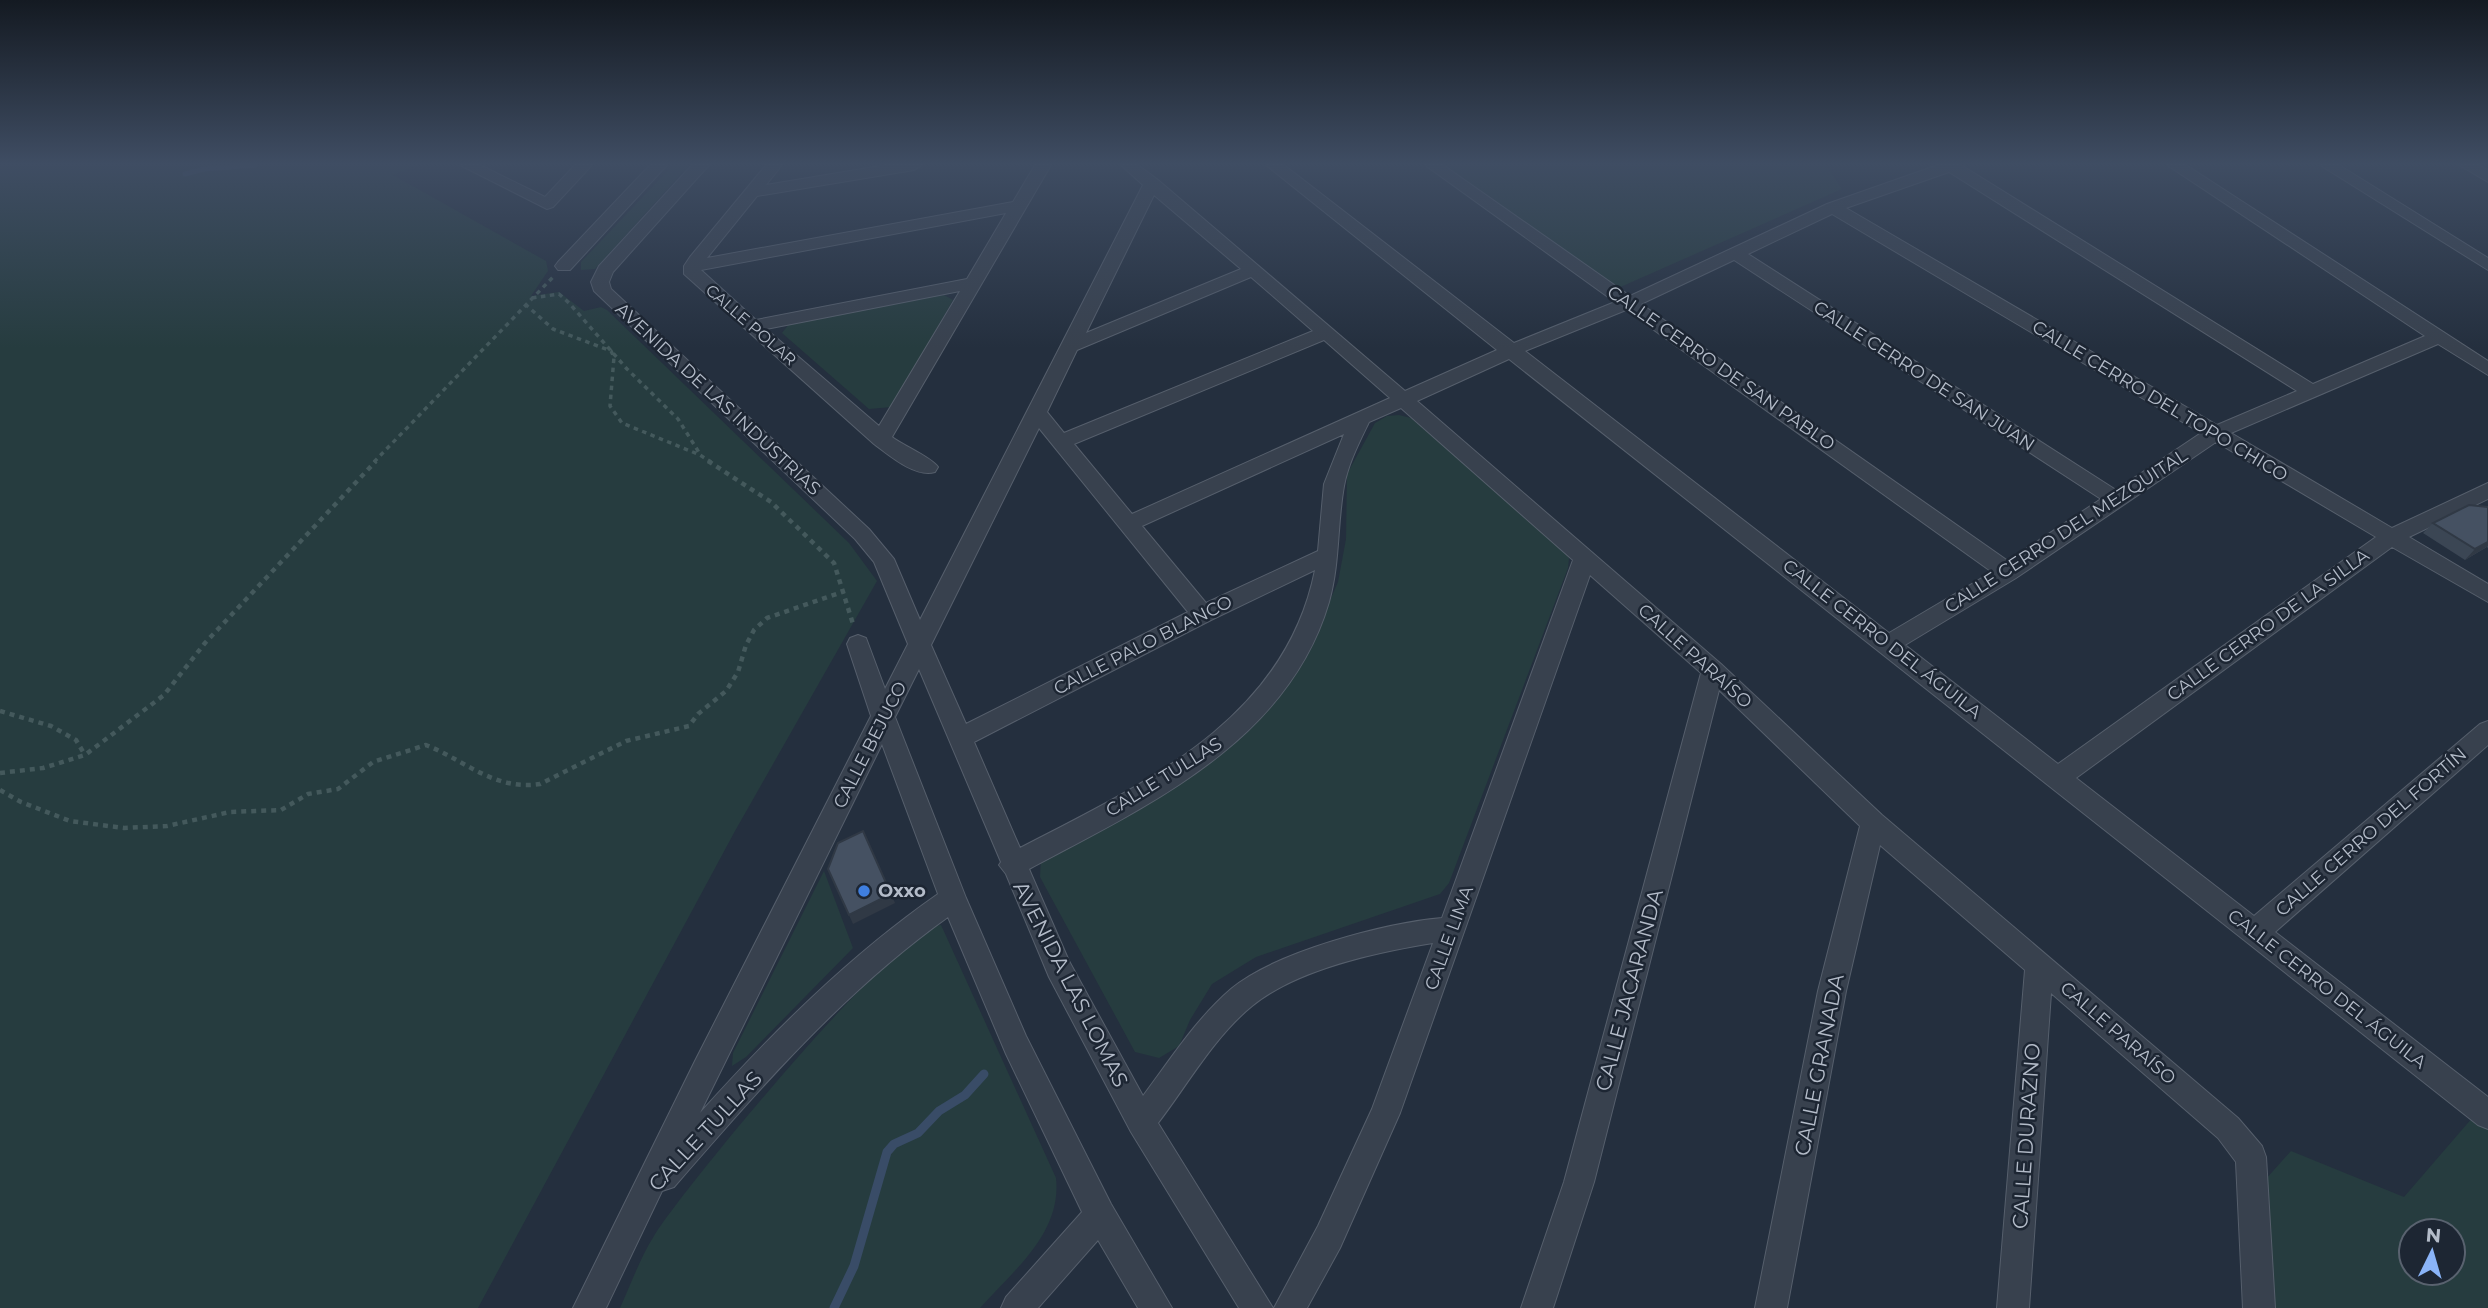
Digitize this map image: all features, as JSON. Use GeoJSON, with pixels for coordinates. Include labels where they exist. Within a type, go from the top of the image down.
{"type":"FeatureCollection","features":[{"type":"Feature","properties":{"kind":"street"},"geometry":{"type":"LineString","coordinates":[[564,266],[602,226]]}},
{"type":"Feature","properties":{"kind":"street","name":"AVENIDA DE LAS INDUSTRIAS"},"geometry":{"type":"LineString","coordinates":[[645,226],[605,270],[600,282],[603,291],[878,550],[920,643]]}},
{"type":"Feature","properties":{"kind":"street","name":"CALLE POLAR"},"geometry":{"type":"LineString","coordinates":[[725,226],[693,266],[693,274],[881,439],[901,454],[928,467]]}},
{"type":"Feature","properties":{"kind":"street"},"geometry":{"type":"LineString","coordinates":[[693,266],[910,226]]}},
{"type":"Feature","properties":{"kind":"street"},"geometry":{"type":"LineString","coordinates":[[881,439],[1007,226]]}},
{"type":"Feature","properties":{"kind":"street","name":"CALLE BEJUCO"},"geometry":{"type":"LineString","coordinates":[[589,1308],[1130,226]]}},
{"type":"Feature","properties":{"kind":"street","name":"CALLE PARAÍSO"},"geometry":{"type":"LineString","coordinates":[[1200,226],[1326,332],[1713,670],[1873,823],[2228,1128],[2250,1157],[2259,1308]]}},
{"type":"Feature","properties":{"kind":"street","name":"CALLE CERRO DEL ÁGUILA"},"geometry":{"type":"LineString","coordinates":[[1353,226],[2488,1115]]}},
{"type":"Feature","properties":{"kind":"street","name":"CALLE CERRO DE SAN PABLO"},"geometry":{"type":"LineString","coordinates":[[1520,226],[2008,572]]}},
{"type":"Feature","properties":{"kind":"street"},"geometry":{"type":"LineString","coordinates":[[1130,523],[1512,350],[1629,303],[1792,226]]}},
{"type":"Feature","properties":{"kind":"street","name":"CALLE CERRO DEL TOPO CHICO"},"geometry":{"type":"LineString","coordinates":[[1865,226],[2488,594]]}},
{"type":"Feature","properties":{"kind":"street"},"geometry":{"type":"LineString","coordinates":[[2049,226],[2311,391]]}},
{"type":"Feature","properties":{"kind":"street"},"geometry":{"type":"LineString","coordinates":[[2267,226],[2488,369]]}},
{"type":"Feature","properties":{"kind":"street"},"geometry":{"type":"LineString","coordinates":[[2426,226],[2488,265]]}},
{"type":"Feature","properties":{"kind":"street","name":"CALLE CERRO DE SAN JUAN"},"geometry":{"type":"LineString","coordinates":[[1735,253],[2114,498]]}},
{"type":"Feature","properties":{"kind":"street"},"geometry":{"type":"LineString","coordinates":[[1070,346],[1251,271]]}},
{"type":"Feature","properties":{"kind":"street"},"geometry":{"type":"LineString","coordinates":[[752,326],[974,283]]}},
{"type":"Feature","properties":{"kind":"street"},"geometry":{"type":"LineString","coordinates":[[1061,442],[1326,332]]}},
{"type":"Feature","properties":{"kind":"street","name":"CALLE CERRO DEL MEZQUITAL"},"geometry":{"type":"LineString","coordinates":[[1889,644],[2008,572],[2114,498],[2215,433],[2437,338]]}},
{"type":"Feature","properties":{"kind":"street"},"geometry":{"type":"LineString","coordinates":[[1038,414],[1203,614]]}},
{"type":"Feature","properties":{"kind":"street","name":"CALLE TULLAS"},"geometry":{"type":"LineString","coordinates":[[1012,865],[1162,783],[1208,754],[1239,728],[1270,692],[1300,645],[1315,611],[1328,555],[1337,474],[1360,421]]}},
{"type":"Feature","properties":{"kind":"street","name":"CALLE CERRO DE LA SILLA"},"geometry":{"type":"LineString","coordinates":[[2059,777],[2390,537],[2488,490]]}},
{"type":"Feature","properties":{"kind":"street","name":"CALLE PALO BLANCO"},"geometry":{"type":"LineString","coordinates":[[959,738],[1203,614],[1328,555]]}},
{"type":"Feature","properties":{"kind":"street","name":"CALLE LIMA"},"geometry":{"type":"LineString","coordinates":[[1290,1308],[1329,1237],[1385,1113],[1585,558]]}},
{"type":"Feature","properties":{"kind":"street","name":"AVENIDA LAS LOMAS"},"geometry":{"type":"LineString","coordinates":[[920,643],[1012,865],[1059,968],[1141,1122],[1257,1308]]}},
{"type":"Feature","properties":{"kind":"street"},"geometry":{"type":"LineString","coordinates":[[858,644],[953,898],[1016,1045],[1100,1215],[1156,1308]]}},
{"type":"Feature","properties":{"kind":"street","name":"CALLE JACARANDA"},"geometry":{"type":"LineString","coordinates":[[1537,1308],[1579,1182],[1713,670]]}},
{"type":"Feature","properties":{"kind":"street","name":"CALLE CERRO DEL FORTÍN"},"geometry":{"type":"LineString","coordinates":[[2254,933],[2488,731]]}},
{"type":"Feature","properties":{"kind":"street","name":"CALLE GRANADA"},"geometry":{"type":"LineString","coordinates":[[1771,1308],[1832,991],[1873,823]]}},
{"type":"Feature","properties":{"kind":"street","name":"CALLE TULLAS"},"geometry":{"type":"LineString","coordinates":[[644,1197],[715,1118],[848,981],[888,945],[953,898]]}},
{"type":"Feature","properties":{"kind":"street"},"geometry":{"type":"LineString","coordinates":[[1141,1122],[1226,1013],[1243,996],[1263,983],[1332,956],[1421,931],[1453,929]]}},
{"type":"Feature","properties":{"kind":"street","name":"CALLE DURAZNO"},"geometry":{"type":"LineString","coordinates":[[2013,1308],[2039,964]]}},
{"type":"Feature","properties":{"kind":"street"},"geometry":{"type":"LineString","coordinates":[[1017,1308],[1100,1215]]}},
{"type":"Feature","properties":{"kind":"path"},"geometry":{"type":"LineString","coordinates":[[0,773],[43,768],[85,755],[164,695],[205,643],[564,266]]}},
{"type":"Feature","properties":{"kind":"path"},"geometry":{"type":"LineString","coordinates":[[531,298],[559,294],[582,314],[611,351],[688,430],[700,455]]}},
{"type":"Feature","properties":{"kind":"path"},"geometry":{"type":"LineString","coordinates":[[525,304],[538,320],[553,331],[611,351],[614,357],[610,407],[622,423],[700,455],[756,490],[806,533],[834,563],[845,591],[858,644]]}},
{"type":"Feature","properties":{"kind":"path"},"geometry":{"type":"LineString","coordinates":[[0,790],[21,802],[70,821],[124,828],[167,826],[230,812],[281,810],[308,794],[338,789],[373,762],[426,745],[456,758],[492,780],[529,786],[557,779],[586,760],[629,740],[689,726],[698,714],[726,691],[738,672],[746,645],[754,630],[767,618],[845,591]]}},
{"type":"Feature","properties":{"kind":"path"},"geometry":{"type":"LineString","coordinates":[[0,711],[51,726],[76,740],[85,755]]}},
{"type":"Feature","properties":{"kind":"green space"},"geometry":{"type":"Polygon","coordinates":[[[0,226],[484,226],[546,261],[548,271],[531,296],[559,292],[584,311],[601,307],[607,310],[849,543],[877,581],[735,831],[478,1308],[0,1308],[0,226]]]}},
{"type":"Feature","properties":{"kind":"green space"},"geometry":{"type":"Polygon","coordinates":[[[615,226],[634,226],[595,269],[581,270],[581,262],[615,226]]]}},
{"type":"Feature","properties":{"kind":"green space"},"geometry":{"type":"Polygon","coordinates":[[[1528,226],[1758,226],[1616,289],[1528,226]]]}},
{"type":"Feature","properties":{"kind":"green space"},"geometry":{"type":"Polygon","coordinates":[[[944,295],[953,300],[892,407],[869,409],[782,333],[789,324],[944,295]]]}},
{"type":"Feature","properties":{"kind":"green space"},"geometry":{"type":"Polygon","coordinates":[[[1387,416],[1411,418],[1559,546],[1569,558],[1568,568],[1449,883],[1440,894],[1256,957],[1212,984],[1190,1020],[1179,1046],[1159,1058],[1135,1052],[1040,877],[1041,858],[1191,771],[1258,721],[1307,653],[1338,582],[1346,539],[1347,474],[1375,423],[1387,416]]]}},
{"type":"Feature","properties":{"kind":"green space"},"geometry":{"type":"Polygon","coordinates":[[[824,871],[853,948],[746,1057],[732,1066],[733,1053],[824,871]]]}},
{"type":"Feature","properties":{"kind":"green space"},"geometry":{"type":"Polygon","coordinates":[[[941,925],[1056,1178],[1056,1198],[1051,1216],[1033,1250],[980,1308],[620,1308],[654,1236],[746,1117],[882,968],[918,937],[941,925]]]}},
{"type":"Feature","properties":{"kind":"green space"},"geometry":{"type":"Polygon","coordinates":[[[2473,1117],[2488,1129],[2488,1308],[2271,1308],[2265,1180],[2291,1151],[2404,1197],[2473,1117]]]}},
{"type":"Feature","properties":{"kind":"building"},"geometry":{"type":"Polygon","coordinates":[[[2469,505],[2488,507],[2488,542],[2475,549],[2433,523],[2469,505]]]}},
{"type":"Feature","properties":{"kind":"building","name":"Oxxo"},"geometry":{"type":"Polygon","coordinates":[[[863,831],[891,894],[849,915],[828,869],[838,843],[863,831]]]}},
{"type":"Feature","properties":{"kind":"waterway"},"geometry":{"type":"LineString","coordinates":[[834,1308],[854,1266],[887,1152],[894,1144],[918,1133],[939,1111],[965,1095],[984,1074]]}},
{"type":"Feature","properties":{"kind":"place","name":"Oxxo"},"geometry":{"type":"Point","coordinates":[864,891]}}]}
